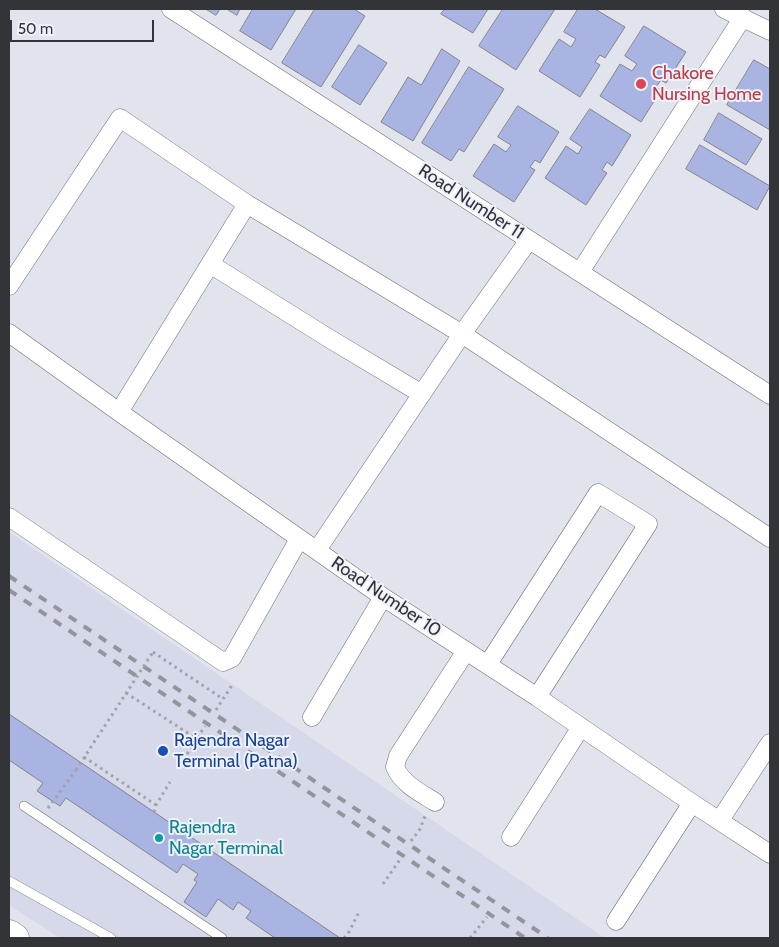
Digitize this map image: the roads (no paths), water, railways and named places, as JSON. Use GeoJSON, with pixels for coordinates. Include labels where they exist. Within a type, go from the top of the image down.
{"type":"FeatureCollection","features":[{"type":"Feature","properties":{"kind":"highway"},"geometry":{"type":"LineString","coordinates":[[9,934],[15,938]]}},
{"type":"Feature","properties":{"kind":"street","name":"Road Number 11"},"geometry":{"type":"LineString","coordinates":[[171,9],[769,393]]}},
{"type":"Feature","properties":{"kind":"street"},"geometry":{"type":"LineString","coordinates":[[724,9],[770,31]]}},
{"type":"Feature","properties":{"kind":"street"},"geometry":{"type":"LineString","coordinates":[[580,272],[742,18]]}},
{"type":"Feature","properties":{"kind":"street"},"geometry":{"type":"LineString","coordinates":[[9,286],[120,118],[247,204],[462,334],[770,538]]}},
{"type":"Feature","properties":{"kind":"street"},"geometry":{"type":"LineString","coordinates":[[119,412],[247,204]]}},
{"type":"Feature","properties":{"kind":"street"},"geometry":{"type":"LineString","coordinates":[[317,550],[462,334],[529,240]]}},
{"type":"Feature","properties":{"kind":"street"},"geometry":{"type":"LineString","coordinates":[[210,264],[422,394]]}},
{"type":"Feature","properties":{"kind":"street","name":"Road Number 10"},"geometry":{"type":"LineString","coordinates":[[9,332],[119,412],[383,597],[488,664],[692,803],[769,851]]}},
{"type":"Feature","properties":{"kind":"street"},"geometry":{"type":"LineString","coordinates":[[488,664],[598,493],[648,524],[537,697]]}},
{"type":"Feature","properties":{"kind":"street"},"geometry":{"type":"LineString","coordinates":[[9,517],[223,662],[232,658],[299,539]]}},
{"type":"Feature","properties":{"kind":"street"},"geometry":{"type":"LineString","coordinates":[[312,717],[383,597]]}},
{"type":"Feature","properties":{"kind":"street"},"geometry":{"type":"LineString","coordinates":[[430,809],[398,775],[394,767],[398,756],[466,650]]}},
{"type":"Feature","properties":{"kind":"street"},"geometry":{"type":"LineString","coordinates":[[511,837],[581,727]]}},
{"type":"Feature","properties":{"kind":"street"},"geometry":{"type":"LineString","coordinates":[[720,820],[770,743]]}},
{"type":"Feature","properties":{"kind":"street"},"geometry":{"type":"LineString","coordinates":[[616,921],[692,803]]}},
{"type":"Feature","properties":{"kind":"lane"},"geometry":{"type":"LineString","coordinates":[[24,806],[222,938]]}},
{"type":"Feature","properties":{"kind":"lane"},"geometry":{"type":"LineString","coordinates":[[9,881],[111,938]]}},
{"type":"Feature","properties":{"kind":"railway"},"geometry":{"type":"LineString","coordinates":[[9,576],[548,938]]}},
{"type":"Feature","properties":{"kind":"railway"},"geometry":{"type":"LineString","coordinates":[[9,590],[525,938]]}},
{"type":"Feature","properties":{"kind":"place","name":"Chakore Nursing Home"},"geometry":{"type":"Point","coordinates":[641,84]}},
{"type":"Feature","properties":{"kind":"place","name":"Rajendra Nagar Terminal (Patna)"},"geometry":{"type":"Point","coordinates":[163,751]}},
{"type":"Feature","properties":{"kind":"place","name":"Rajendra Nagar Terminal"},"geometry":{"type":"Point","coordinates":[159,838]}}]}
